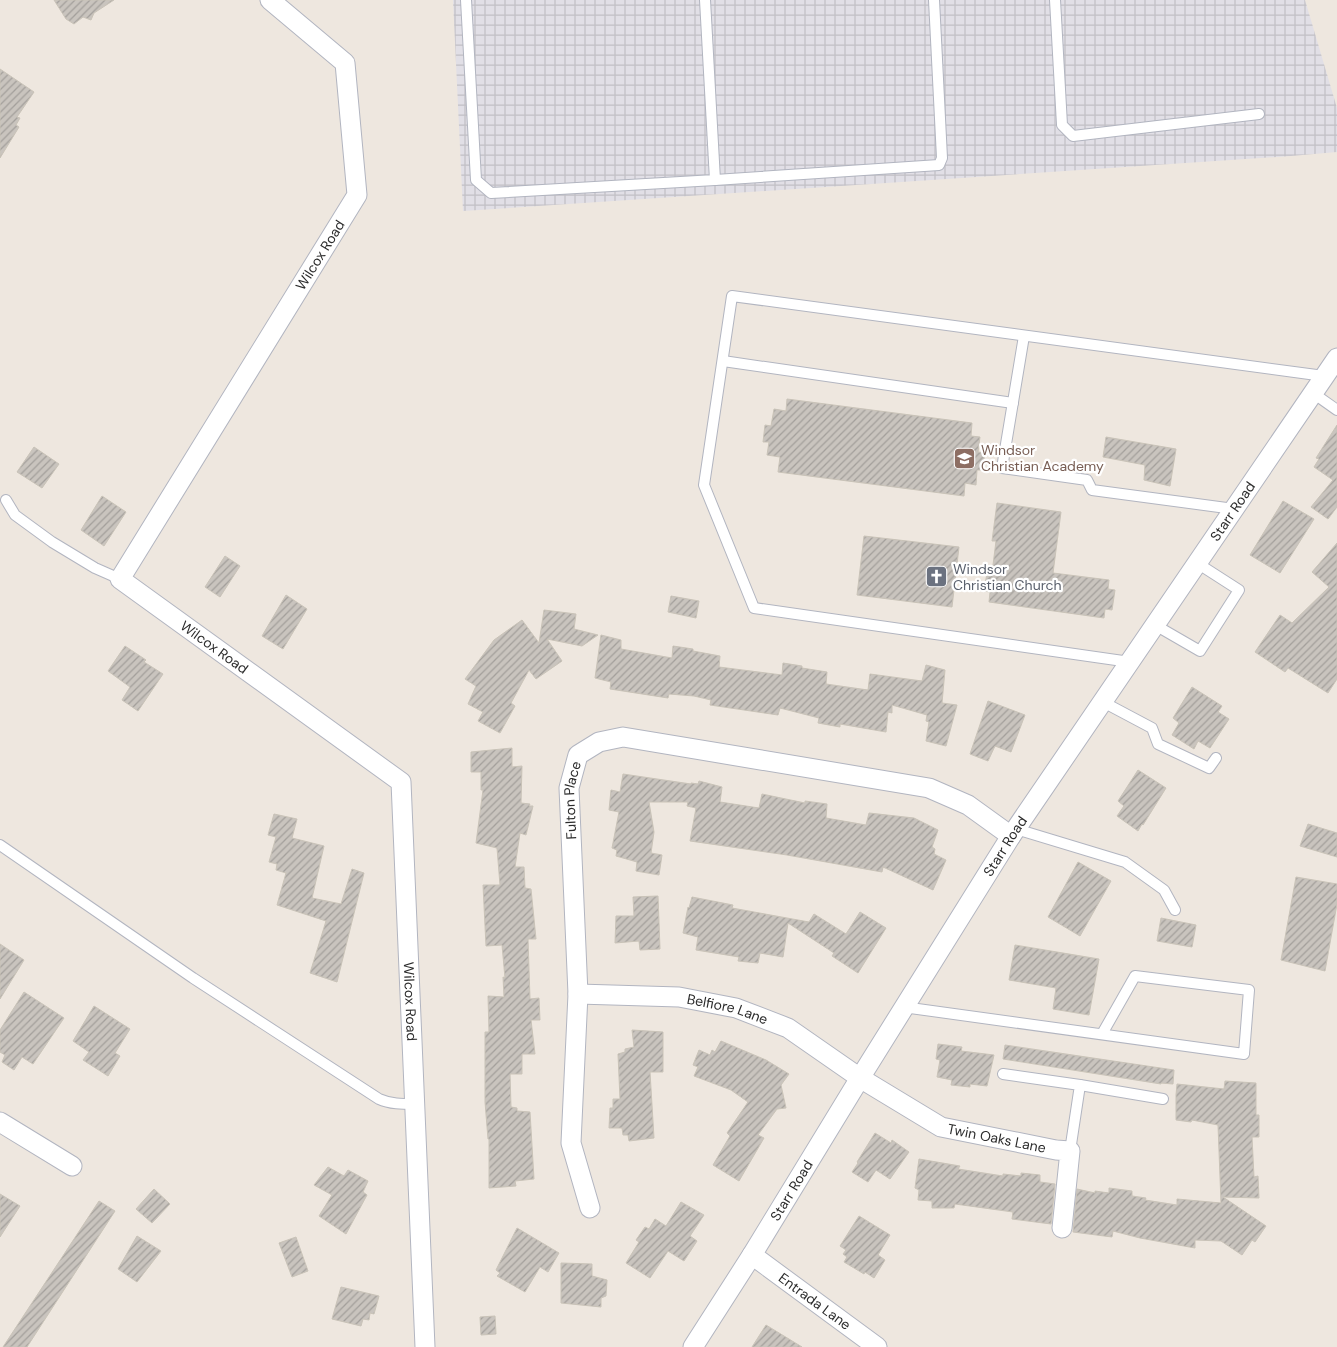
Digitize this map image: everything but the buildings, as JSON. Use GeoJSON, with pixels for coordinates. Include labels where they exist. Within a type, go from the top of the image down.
{"type":"FeatureCollection","features":[{"type":"Feature","properties":{"kind":"street","name":"Wilcox Road"},"geometry":{"type":"LineString","coordinates":[[270,0],[345,64],[358,194],[120,579],[401,782],[425,1347]]}},
{"type":"Feature","properties":{"kind":"street","name":"Starr Road"},"geometry":{"type":"LineString","coordinates":[[693,1347],[1013,833],[1337,358]]}},
{"type":"Feature","properties":{"kind":"street","name":"Fulton Place"},"geometry":{"type":"LineString","coordinates":[[590,1208],[571,1143],[578,994],[569,788],[578,755],[599,742],[623,737],[929,788],[968,805],[1013,833]]}},
{"type":"Feature","properties":{"kind":"street","name":"Belfiore Lane"},"geometry":{"type":"LineString","coordinates":[[578,994],[679,997],[736,1008],[788,1028],[860,1078]]}},
{"type":"Feature","properties":{"kind":"street","name":"Twin Oaks Lane"},"geometry":{"type":"LineString","coordinates":[[860,1078],[941,1127],[1056,1150],[1070,1151]]}},
{"type":"Feature","properties":{"kind":"street"},"geometry":{"type":"LineString","coordinates":[[0,1122],[72,1166]]}},
{"type":"Feature","properties":{"kind":"street"},"geometry":{"type":"LineString","coordinates":[[1062,1228],[1070,1151]]}},
{"type":"Feature","properties":{"kind":"street","name":"Entrada Lane"},"geometry":{"type":"LineString","coordinates":[[752,1255],[872,1345]]}},
{"type":"Feature","properties":{"kind":"lane"},"geometry":{"type":"LineString","coordinates":[[466,0],[476,180],[491,192],[715,180],[938,165],[942,158],[934,0]]}},
{"type":"Feature","properties":{"kind":"lane"},"geometry":{"type":"LineString","coordinates":[[705,0],[715,180]]}},
{"type":"Feature","properties":{"kind":"lane"},"geometry":{"type":"LineString","coordinates":[[1056,0],[1062,125],[1073,136],[1259,114]]}},
{"type":"Feature","properties":{"kind":"lane"},"geometry":{"type":"LineString","coordinates":[[1130,662],[754,608],[704,485],[732,296],[1324,376]]}},
{"type":"Feature","properties":{"kind":"lane"},"geometry":{"type":"LineString","coordinates":[[1024,336],[1002,468],[1087,480],[1092,490],[1234,509]]}},
{"type":"Feature","properties":{"kind":"lane"},"geometry":{"type":"LineString","coordinates":[[723,362],[1013,403]]}},
{"type":"Feature","properties":{"kind":"lane"},"geometry":{"type":"LineString","coordinates":[[1313,393],[1337,410]]}},
{"type":"Feature","properties":{"kind":"lane"},"geometry":{"type":"LineString","coordinates":[[6,500],[15,515],[52,542],[95,568],[120,579]]}},
{"type":"Feature","properties":{"kind":"lane"},"geometry":{"type":"LineString","coordinates":[[1155,625],[1200,651],[1239,590],[1197,563]]}},
{"type":"Feature","properties":{"kind":"lane"},"geometry":{"type":"LineString","coordinates":[[1102,702],[1152,728],[1158,744],[1209,768],[1216,758]]}},
{"type":"Feature","properties":{"kind":"lane"},"geometry":{"type":"LineString","coordinates":[[1013,833],[1125,862],[1164,890],[1175,910]]}},
{"type":"Feature","properties":{"kind":"lane"},"geometry":{"type":"LineString","coordinates":[[0,845],[193,978],[378,1098],[397,1104],[415,1104]]}},
{"type":"Feature","properties":{"kind":"lane"},"geometry":{"type":"LineString","coordinates":[[904,1007],[1244,1054],[1248,990],[1135,976],[1102,1034]]}},
{"type":"Feature","properties":{"kind":"lane"},"geometry":{"type":"LineString","coordinates":[[1003,1074],[1163,1098]]}},
{"type":"Feature","properties":{"kind":"lane"},"geometry":{"type":"LineString","coordinates":[[1070,1151],[1080,1086]]}},
{"type":"Feature","properties":{"kind":"shaded area"},"geometry":{"type":"Polygon","coordinates":[[[453,0],[1305,0],[1337,108],[1337,152],[463,211],[453,0]]]}},
{"type":"Feature","properties":{"kind":"place","name":"Windsor Christian Academy"},"geometry":{"type":"Point","coordinates":[965,458]}},
{"type":"Feature","properties":{"kind":"place","name":"Windsor Christian Church"},"geometry":{"type":"Point","coordinates":[937,577]}}]}
